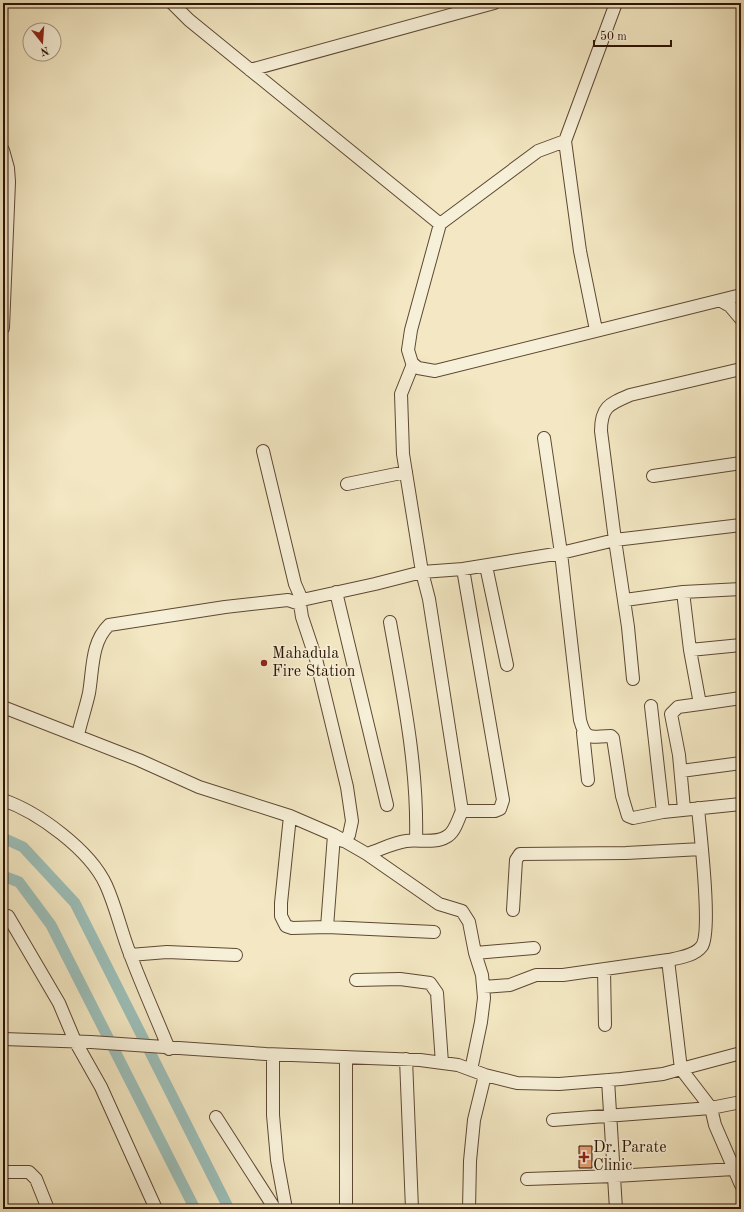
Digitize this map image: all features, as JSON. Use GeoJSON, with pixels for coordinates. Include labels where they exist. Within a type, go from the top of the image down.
{"type":"FeatureCollection","features":[{"type":"Feature","properties":{"kind":"street"},"geometry":{"type":"LineString","coordinates":[[172,3],[189,20],[440,224]]}},
{"type":"Feature","properties":{"kind":"street"},"geometry":{"type":"LineString","coordinates":[[250,70],[494,3]]}},
{"type":"Feature","properties":{"kind":"street"},"geometry":{"type":"LineString","coordinates":[[596,330],[580,251],[565,140],[616,3]]}},
{"type":"Feature","properties":{"kind":"street"},"geometry":{"type":"LineString","coordinates":[[565,140],[538,151],[440,224],[410,330],[408,350],[413,364],[418,368],[435,371],[741,295]]}},
{"type":"Feature","properties":{"kind":"street"},"geometry":{"type":"LineString","coordinates":[[3,150],[8,168],[9,182],[3,328]]}},
{"type":"Feature","properties":{"kind":"street"},"geometry":{"type":"LineString","coordinates":[[721,301],[730,306],[741,319]]}},
{"type":"Feature","properties":{"kind":"street"},"geometry":{"type":"LineString","coordinates":[[367,854],[393,844],[416,840],[438,840],[447,837],[453,831],[462,811],[430,606],[422,572],[403,454],[401,394],[413,364]]}},
{"type":"Feature","properties":{"kind":"street"},"geometry":{"type":"LineString","coordinates":[[633,679],[625,600],[615,540],[601,431],[601,419],[604,411],[613,403],[630,395],[741,369]]}},
{"type":"Feature","properties":{"kind":"street"},"geometry":{"type":"LineString","coordinates":[[544,438],[562,553],[588,780]]}},
{"type":"Feature","properties":{"kind":"street"},"geometry":{"type":"LineString","coordinates":[[263,451],[295,584],[316,659],[347,787],[352,821],[349,835],[339,838]]}},
{"type":"Feature","properties":{"kind":"street"},"geometry":{"type":"LineString","coordinates":[[653,476],[741,463]]}},
{"type":"Feature","properties":{"kind":"street"},"geometry":{"type":"LineString","coordinates":[[347,484],[406,472]]}},
{"type":"Feature","properties":{"kind":"street"},"geometry":{"type":"LineString","coordinates":[[78,735],[88,693],[96,645],[102,632],[109,625],[225,607],[288,600],[301,602],[336,592],[422,572],[463,570],[562,553],[615,540],[741,525]]}},
{"type":"Feature","properties":{"kind":"street"},"geometry":{"type":"LineString","coordinates":[[486,566],[507,665]]}},
{"type":"Feature","properties":{"kind":"street"},"geometry":{"type":"LineString","coordinates":[[462,811],[495,811],[500,809],[503,800],[463,570]]}},
{"type":"Feature","properties":{"kind":"street"},"geometry":{"type":"LineString","coordinates":[[625,600],[683,592],[741,589]]}},
{"type":"Feature","properties":{"kind":"street"},"geometry":{"type":"LineString","coordinates":[[336,592],[387,805]]}},
{"type":"Feature","properties":{"kind":"street"},"geometry":{"type":"LineString","coordinates":[[683,592],[690,650],[700,704]]}},
{"type":"Feature","properties":{"kind":"street"},"geometry":{"type":"LineString","coordinates":[[390,622],[413,755],[417,799],[416,840]]}},
{"type":"Feature","properties":{"kind":"street"},"geometry":{"type":"LineString","coordinates":[[690,650],[741,645]]}},
{"type":"Feature","properties":{"kind":"street"},"geometry":{"type":"LineString","coordinates":[[684,810],[679,755],[671,714],[678,707],[741,698]]}},
{"type":"Feature","properties":{"kind":"street"},"geometry":{"type":"LineString","coordinates":[[650,706],[663,812]]}},
{"type":"Feature","properties":{"kind":"street"},"geometry":{"type":"LineString","coordinates":[[3,707],[78,735],[199,787],[290,816],[339,838],[367,854],[439,904],[462,911],[466,915],[482,975],[484,998],[481,1022],[471,1070]]}},
{"type":"Feature","properties":{"kind":"street"},"geometry":{"type":"LineString","coordinates":[[583,733],[588,736],[611,736],[614,738],[622,796],[628,816],[633,818],[663,812],[741,804]]}},
{"type":"Feature","properties":{"kind":"street"},"geometry":{"type":"LineString","coordinates":[[680,771],[741,763]]}},
{"type":"Feature","properties":{"kind":"street"},"geometry":{"type":"LineString","coordinates":[[3,800],[17,805],[55,828],[93,863],[106,884],[164,1048]]}},
{"type":"Feature","properties":{"kind":"street"},"geometry":{"type":"LineString","coordinates":[[483,987],[510,985],[536,975],[563,975],[668,960],[691,955],[701,947],[706,935],[702,849],[698,808]]}},
{"type":"Feature","properties":{"kind":"street"},"geometry":{"type":"LineString","coordinates":[[290,816],[281,903],[281,916],[283,923],[292,928],[327,927],[434,932]]}},
{"type":"Feature","properties":{"kind":"street"},"geometry":{"type":"LineString","coordinates":[[327,927],[339,838]]}},
{"type":"Feature","properties":{"kind":"street"},"geometry":{"type":"LineString","coordinates":[[513,910],[516,860],[520,854],[626,853],[702,849]]}},
{"type":"Feature","properties":{"kind":"street"},"geometry":{"type":"LineString","coordinates":[[8,916],[59,1003],[75,1041],[101,1087],[156,1209]]}},
{"type":"Feature","properties":{"kind":"street"},"geometry":{"type":"LineString","coordinates":[[475,953],[534,948]]}},
{"type":"Feature","properties":{"kind":"street"},"geometry":{"type":"LineString","coordinates":[[130,954],[167,952],[236,954]]}},
{"type":"Feature","properties":{"kind":"street"},"geometry":{"type":"LineString","coordinates":[[668,960],[681,1069],[711,1108],[715,1125],[736,1164],[741,1185]]}},
{"type":"Feature","properties":{"kind":"street"},"geometry":{"type":"LineString","coordinates":[[604,969],[605,1025]]}},
{"type":"Feature","properties":{"kind":"street"},"geometry":{"type":"LineString","coordinates":[[356,980],[400,979],[430,982],[437,994],[442,1063]]}},
{"type":"Feature","properties":{"kind":"street"},"geometry":{"type":"LineString","coordinates":[[3,1039],[75,1041],[273,1054],[406,1059],[458,1065],[484,1075],[517,1083],[559,1084],[663,1074],[741,1053]]}},
{"type":"Feature","properties":{"kind":"street"},"geometry":{"type":"LineString","coordinates":[[273,1054],[273,1114],[277,1160],[286,1209]]}},
{"type":"Feature","properties":{"kind":"street"},"geometry":{"type":"LineString","coordinates":[[346,1057],[346,1209]]}},
{"type":"Feature","properties":{"kind":"street"},"geometry":{"type":"LineString","coordinates":[[406,1059],[412,1209]]}},
{"type":"Feature","properties":{"kind":"street"},"geometry":{"type":"LineString","coordinates":[[470,1209],[470,1161],[474,1120],[484,1075]]}},
{"type":"Feature","properties":{"kind":"street"},"geometry":{"type":"LineString","coordinates":[[608,1080],[616,1209]]}},
{"type":"Feature","properties":{"kind":"street"},"geometry":{"type":"LineString","coordinates":[[553,1120],[711,1108],[741,1102]]}},
{"type":"Feature","properties":{"kind":"street"},"geometry":{"type":"LineString","coordinates":[[216,1117],[275,1209]]}},
{"type":"Feature","properties":{"kind":"street"},"geometry":{"type":"LineString","coordinates":[[527,1179],[615,1176],[736,1164]]}},
{"type":"Feature","properties":{"kind":"street"},"geometry":{"type":"LineString","coordinates":[[3,1172],[29,1172],[36,1179],[48,1209]]}},
{"type":"Feature","properties":{"kind":"building"},"geometry":{"type":"Polygon","coordinates":[[[579,1146],[592,1146],[592,1168],[579,1168],[579,1146]]]}},
{"type":"Feature","properties":{"kind":"waterway"},"geometry":{"type":"LineString","coordinates":[[3,838],[23,847],[75,903],[229,1209]]}},
{"type":"Feature","properties":{"kind":"waterway"},"geometry":{"type":"LineString","coordinates":[[3,876],[19,882],[51,925],[195,1209]]}},
{"type":"Feature","properties":{"kind":"place","name":"Mahadula Fire Station"},"geometry":{"type":"Point","coordinates":[264,663]}},
{"type":"Feature","properties":{"kind":"place","name":"Dr. Parate Clinic"},"geometry":{"type":"Point","coordinates":[584,1157]}}]}
